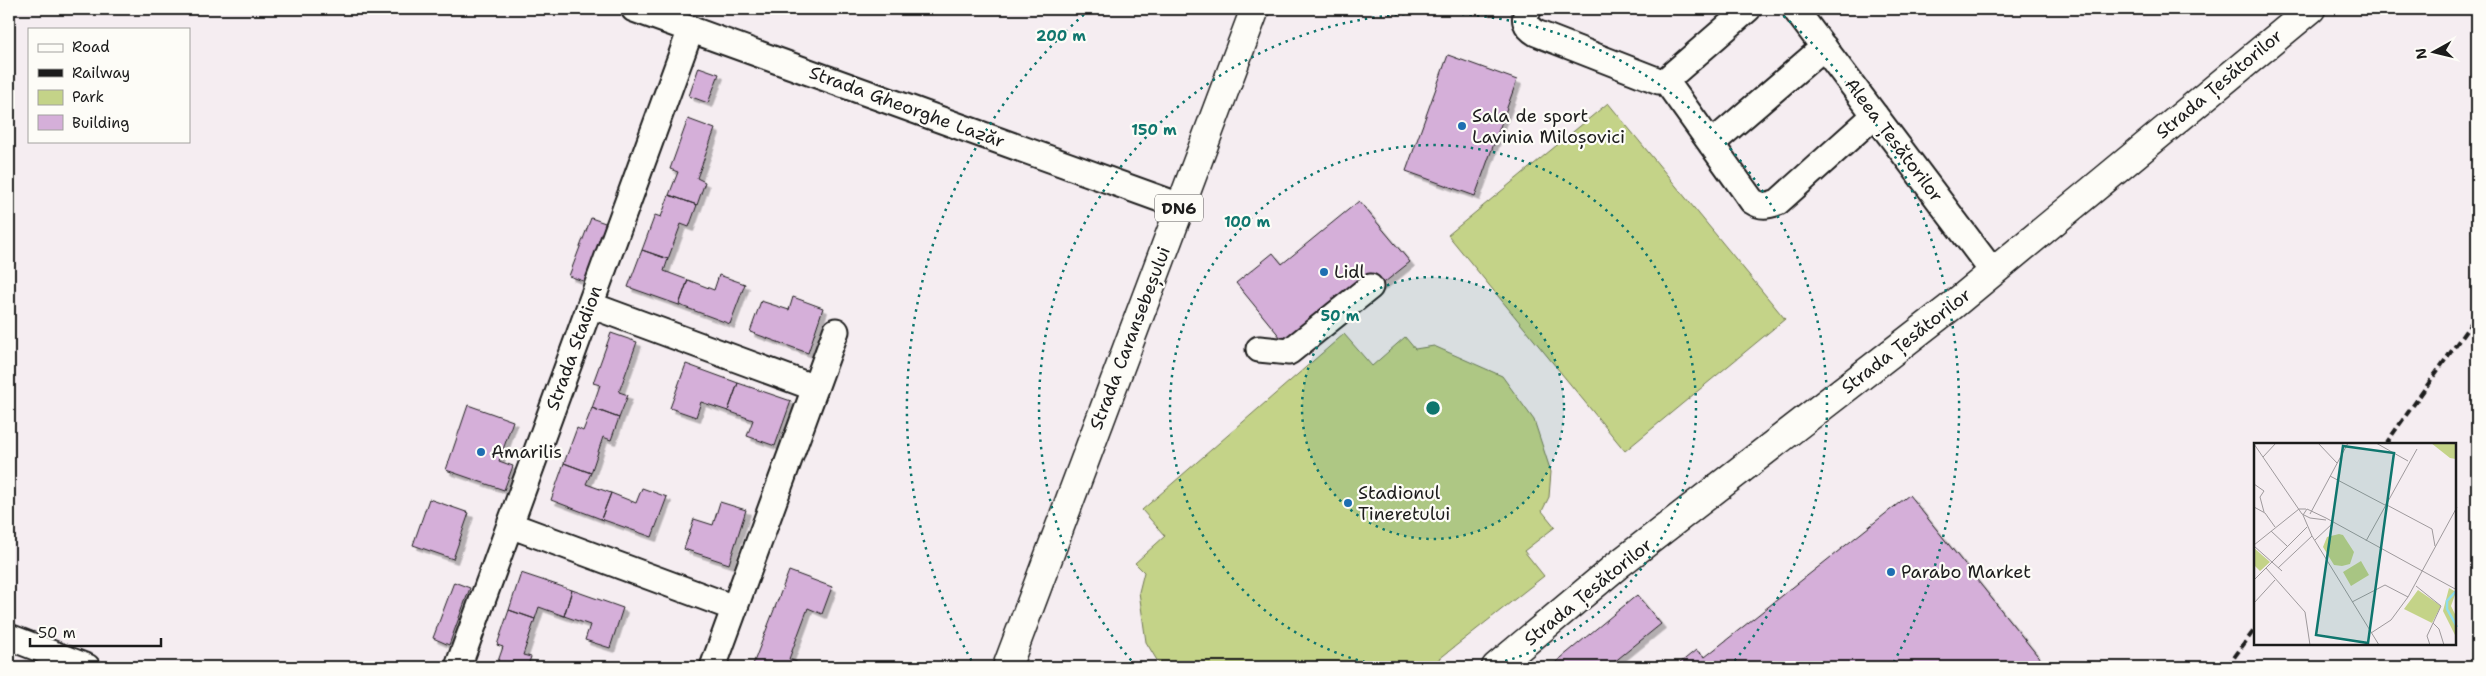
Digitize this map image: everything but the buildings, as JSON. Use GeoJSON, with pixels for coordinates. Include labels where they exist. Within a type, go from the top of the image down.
{"type":"FeatureCollection","features":[{"type":"Feature","properties":{"kind":"main road","name":"Strada Caransebeșului"},"geometry":{"type":"LineString","coordinates":[[1010,666],[1255,9]]}},
{"type":"Feature","properties":{"kind":"main road","name":"Strada Țesătorilor"},"geometry":{"type":"LineString","coordinates":[[1496,667],[1619,564],[1952,306],[2311,9]]}},
{"type":"Feature","properties":{"kind":"street","name":"Strada Gheorghe Lazăr"},"geometry":{"type":"LineString","coordinates":[[634,9],[679,20],[1180,206]]}},
{"type":"Feature","properties":{"kind":"street"},"geometry":{"type":"LineString","coordinates":[[1529,9],[1525,16],[1526,22],[1529,29],[1536,33],[1659,81],[1666,81],[1748,9]]}},
{"type":"Feature","properties":{"kind":"street","name":"Aleea Țesătorilor"},"geometry":{"type":"LineString","coordinates":[[1795,9],[1993,272]]}},
{"type":"Feature","properties":{"kind":"street","name":"Strada Stadion"},"geometry":{"type":"LineString","coordinates":[[458,667],[590,305],[679,20]]}},
{"type":"Feature","properties":{"kind":"street"},"geometry":{"type":"LineString","coordinates":[[1711,144],[1824,47]]}},
{"type":"Feature","properties":{"kind":"street"},"geometry":{"type":"LineString","coordinates":[[1666,81],[1752,200],[1759,205],[1768,206],[1778,202],[1875,115]]}},
{"type":"Feature","properties":{"kind":"street"},"geometry":{"type":"LineString","coordinates":[[1259,349],[1289,352],[1370,287]]}},
{"type":"Feature","properties":{"kind":"street"},"geometry":{"type":"LineString","coordinates":[[590,305],[815,388]]}},
{"type":"Feature","properties":{"kind":"street"},"geometry":{"type":"LineString","coordinates":[[713,667],[836,331]]}},
{"type":"Feature","properties":{"kind":"street"},"geometry":{"type":"LineString","coordinates":[[510,525],[734,608]]}},
{"type":"Feature","properties":{"kind":"street"},"geometry":{"type":"LineString","coordinates":[[9,637],[87,667]]}},
{"type":"Feature","properties":{"kind":"green space"},"geometry":{"type":"Polygon","coordinates":[[[1608,103],[1785,319],[1625,451],[1448,235],[1608,103]]]}},
{"type":"Feature","properties":{"kind":"green space","name":"Stadionul Tineretului"},"geometry":{"type":"Polygon","coordinates":[[[1344,334],[1372,366],[1405,337],[1415,349],[1434,346],[1502,376],[1534,420],[1551,472],[1549,497],[1542,511],[1555,527],[1524,551],[1544,576],[1429,667],[1161,667],[1146,642],[1139,592],[1144,572],[1135,563],[1165,536],[1142,510],[1344,334]]]}},
{"type":"Feature","properties":{"kind":"railway"},"geometry":{"type":"LineString","coordinates":[[2386,443],[2477,315]]}},
{"type":"Feature","properties":{"kind":"railway"},"geometry":{"type":"LineString","coordinates":[[2227,667],[2254,630]]}},
{"type":"Feature","properties":{"kind":"place","name":"Sala de sport Lavinia Miloșovici"},"geometry":{"type":"Point","coordinates":[1462,126]}},
{"type":"Feature","properties":{"kind":"place","name":"Lidl"},"geometry":{"type":"Point","coordinates":[1324,272]}},
{"type":"Feature","properties":{"kind":"place","name":"Amarilis"},"geometry":{"type":"Point","coordinates":[481,452]}},
{"type":"Feature","properties":{"kind":"place","name":"Stadionul Tineretului"},"geometry":{"type":"Point","coordinates":[1348,503]}},
{"type":"Feature","properties":{"kind":"place","name":"Parabo Market"},"geometry":{"type":"Point","coordinates":[1891,572]}}]}
